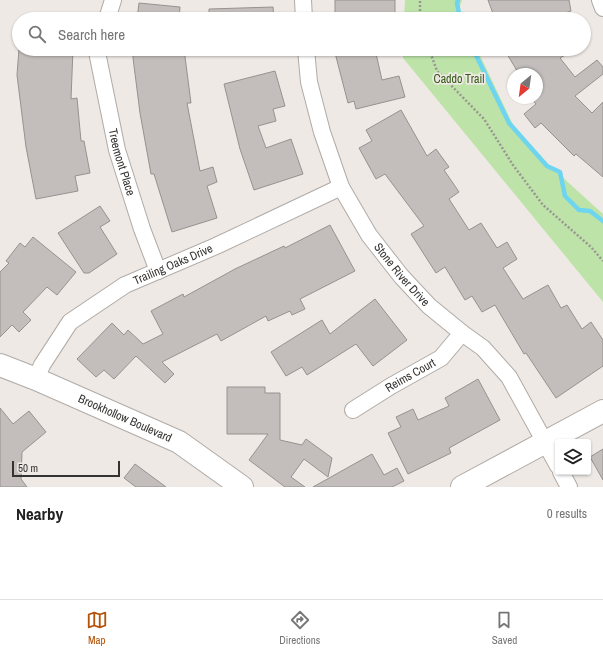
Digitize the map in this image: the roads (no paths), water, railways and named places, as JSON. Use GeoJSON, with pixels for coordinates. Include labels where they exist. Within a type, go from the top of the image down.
{"type":"FeatureCollection","features":[{"type":"Feature","properties":{"kind":"street"},"geometry":{"type":"LineString","coordinates":[[110,12],[113,0]]}},
{"type":"Feature","properties":{"kind":"street"},"geometry":{"type":"LineString","coordinates":[[303,0],[304,12]]}},
{"type":"Feature","properties":{"kind":"street"},"geometry":{"type":"LineString","coordinates":[[600,0],[603,8]]}},
{"type":"Feature","properties":{"kind":"street","name":"Treemont Place"},"geometry":{"type":"LineString","coordinates":[[99,56],[117,150],[142,229],[158,271]]}},
{"type":"Feature","properties":{"kind":"street","name":"Stone River Drive"},"geometry":{"type":"LineString","coordinates":[[307,56],[309,82],[322,132],[341,187],[369,235],[400,276],[429,306],[483,348],[509,377],[555,460]]}},
{"type":"Feature","properties":{"kind":"street","name":"Trailing Oaks Drive"},"geometry":{"type":"LineString","coordinates":[[36,379],[42,365],[70,322],[125,285],[216,246],[341,187]]}},
{"type":"Feature","properties":{"kind":"street","name":"Reims Court"},"geometry":{"type":"LineString","coordinates":[[353,410],[391,386],[441,358],[462,333]]}},
{"type":"Feature","properties":{"kind":"street","name":"Brookhollow Boulevard"},"geometry":{"type":"LineString","coordinates":[[0,365],[36,379],[179,442],[239,486]]}},
{"type":"Feature","properties":{"kind":"street"},"geometry":{"type":"LineString","coordinates":[[462,487],[603,412]]}},
{"type":"Feature","properties":{"kind":"street"},"geometry":{"type":"LineString","coordinates":[[563,475],[569,487]]}},
{"type":"Feature","properties":{"kind":"waterway"},"geometry":{"type":"LineString","coordinates":[[458,0],[459,12]]}},
{"type":"Feature","properties":{"kind":"waterway"},"geometry":{"type":"LineString","coordinates":[[476,56],[509,123],[547,166],[560,172],[565,196],[579,210],[590,211],[603,221]]}},
{"type":"Feature","properties":{"kind":"park label","name":"Caddo Trail"},"geometry":{"type":"Point","coordinates":[459,79]}}]}
